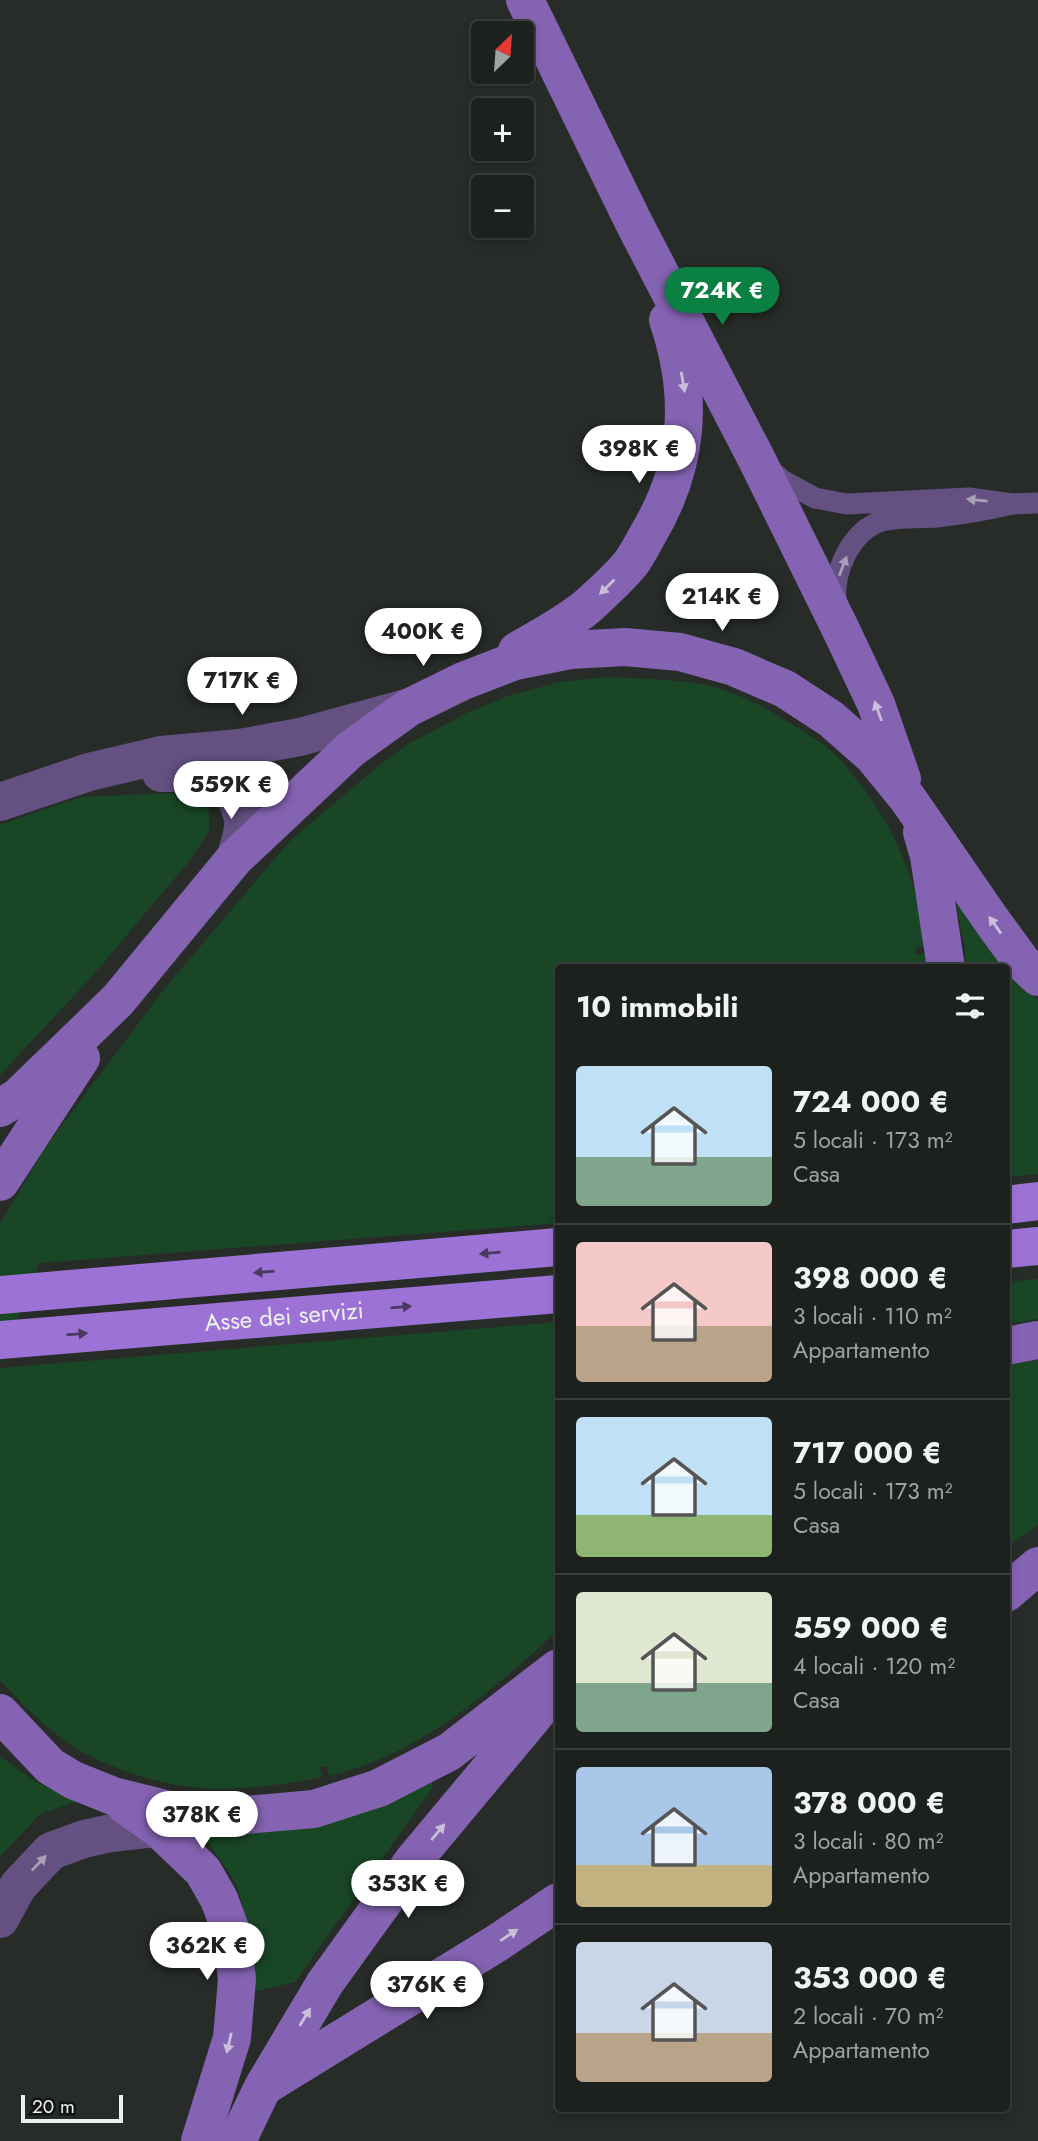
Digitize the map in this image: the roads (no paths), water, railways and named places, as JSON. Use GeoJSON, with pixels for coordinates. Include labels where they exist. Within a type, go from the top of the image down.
{"type":"FeatureCollection","features":[{"type":"Feature","properties":{"kind":"main road"},"geometry":{"type":"LineString","coordinates":[[525,0],[634,223],[757,458],[876,704],[929,856],[945,964]]}},
{"type":"Feature","properties":{"kind":"main road"},"geometry":{"type":"LineString","coordinates":[[0,1108],[18,1097],[118,1000],[235,858],[351,749],[408,708],[464,681],[556,628],[588,606],[632,563],[658,519],[676,476],[684,437],[685,396],[677,345],[634,223]]}},
{"type":"Feature","properties":{"kind":"main road"},"geometry":{"type":"LineString","coordinates":[[464,681],[515,661],[570,650],[625,647],[680,652],[734,667],[785,689],[831,719],[873,756],[912,804],[1022,962],[1038,977]]}},
{"type":"Feature","properties":{"kind":"main road"},"geometry":{"type":"LineString","coordinates":[[0,1182],[118,1000]]}},
{"type":"Feature","properties":{"kind":"main road"},"geometry":{"type":"LineString","coordinates":[[1010,1204],[1038,1201]]}},
{"type":"Feature","properties":{"kind":"main road"},"geometry":{"type":"LineString","coordinates":[[1010,1250],[1038,1246]]}},
{"type":"Feature","properties":{"kind":"main road","name":"Asse dei servizi"},"geometry":{"type":"LineString","coordinates":[[13,1294],[555,1247]]}},
{"type":"Feature","properties":{"kind":"main road","name":"Asse dei servizi"},"geometry":{"type":"LineString","coordinates":[[4,1340],[555,1294]]}},
{"type":"Feature","properties":{"kind":"main road"},"geometry":{"type":"LineString","coordinates":[[1010,1345],[1038,1340]]}},
{"type":"Feature","properties":{"kind":"main road"},"geometry":{"type":"LineString","coordinates":[[1010,1590],[1038,1566]]}},
{"type":"Feature","properties":{"kind":"main road"},"geometry":{"type":"LineString","coordinates":[[1010,1592],[1038,1576]]}},
{"type":"Feature","properties":{"kind":"main road"},"geometry":{"type":"LineString","coordinates":[[0,1732],[73,1780],[113,1796],[169,1810],[234,1815],[314,1809],[379,1788],[449,1752],[555,1670]]}},
{"type":"Feature","properties":{"kind":"main road"},"geometry":{"type":"LineString","coordinates":[[237,2141],[263,2087],[325,1983],[413,1861],[555,1691]]}},
{"type":"Feature","properties":{"kind":"main road"},"geometry":{"type":"LineString","coordinates":[[0,1713],[50,1766]]}},
{"type":"Feature","properties":{"kind":"main road"},"geometry":{"type":"LineString","coordinates":[[113,1796],[159,1829],[203,1871],[219,1899],[231,1931],[237,1979],[232,2038],[200,2141]]}},
{"type":"Feature","properties":{"kind":"main road"},"geometry":{"type":"LineString","coordinates":[[263,2087],[497,1944],[555,1904]]}},
{"type":"Feature","properties":{"kind":"street"},"geometry":{"type":"LineString","coordinates":[[0,802],[89,772],[161,755],[240,748],[300,737],[408,708]]}},
{"type":"Feature","properties":{"kind":"street"},"geometry":{"type":"LineString","coordinates":[[89,772],[195,773],[215,778],[230,788],[239,806],[243,825],[235,858]]}},
{"type":"Feature","properties":{"kind":"street"},"geometry":{"type":"LineString","coordinates":[[0,1919],[18,1886],[51,1851],[98,1836],[159,1829],[234,1815]]}},
{"type":"Feature","properties":{"kind":"lane"},"geometry":{"type":"LineString","coordinates":[[757,458],[782,480],[815,498],[847,504],[969,498],[1012,504],[1038,503]]}},
{"type":"Feature","properties":{"kind":"lane"},"geometry":{"type":"LineString","coordinates":[[842,632],[835,597],[839,571],[850,548],[864,531],[883,521],[968,514],[1012,504]]}}]}
